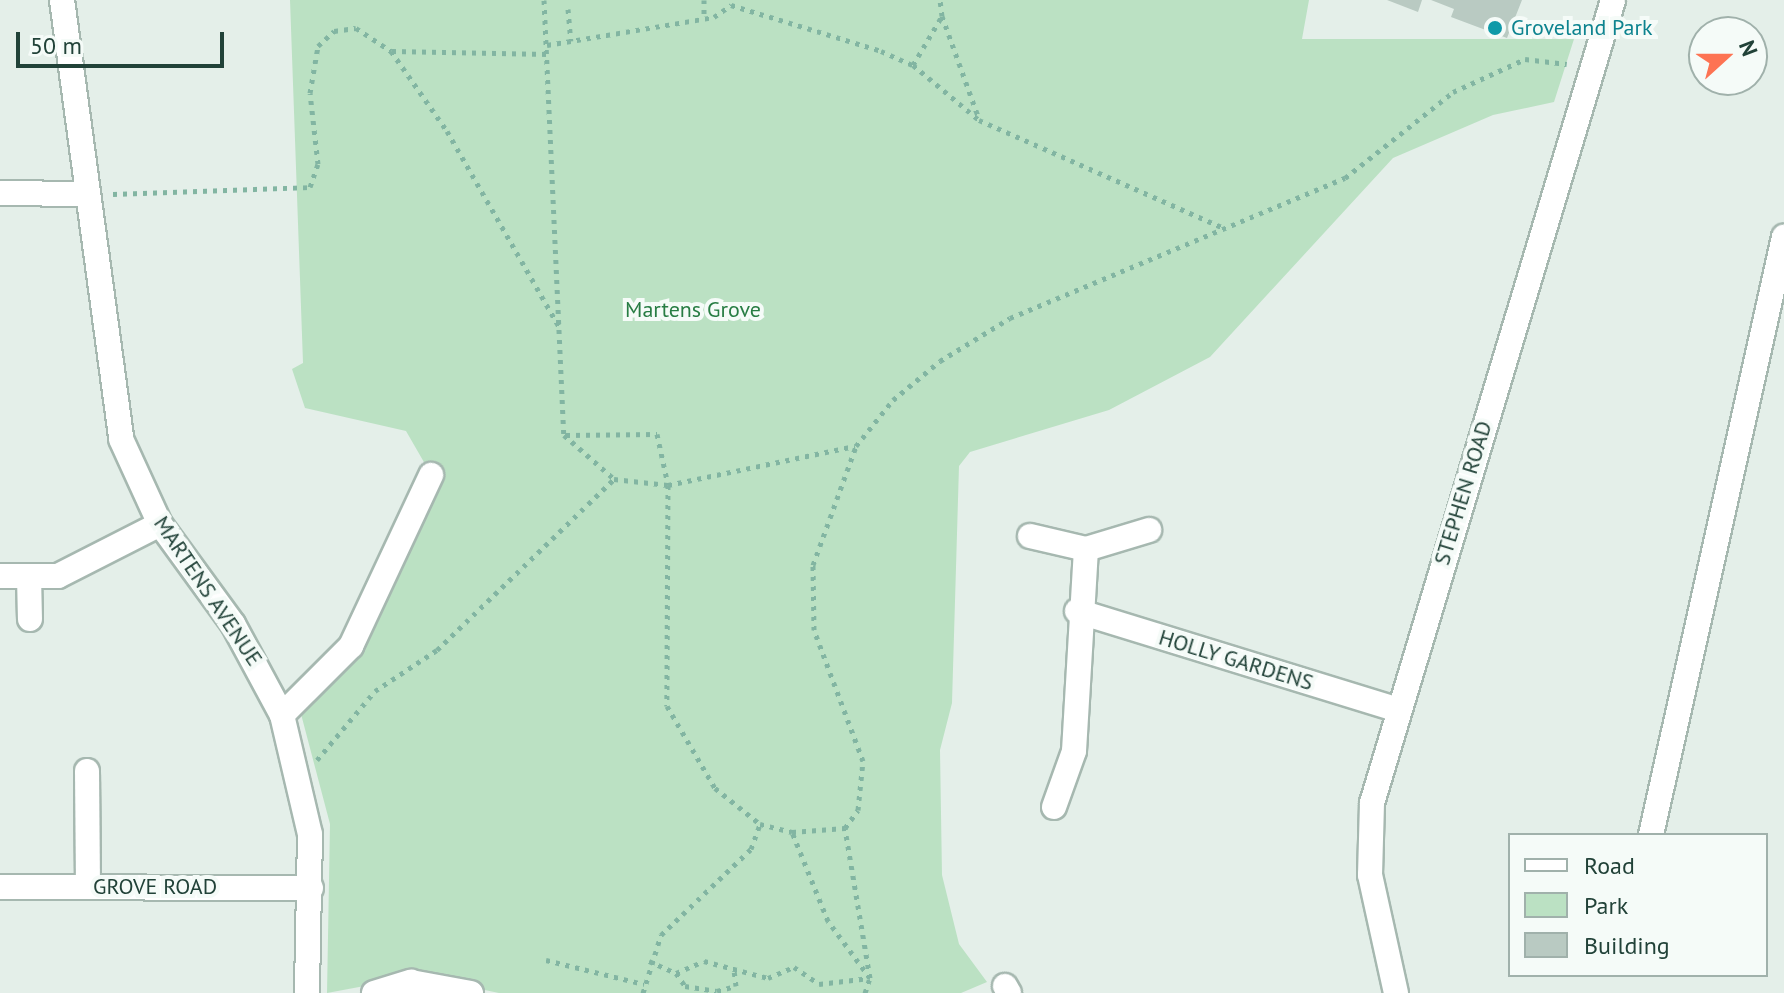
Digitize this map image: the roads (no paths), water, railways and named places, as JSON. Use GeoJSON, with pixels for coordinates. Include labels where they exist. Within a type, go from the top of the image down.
{"type":"FeatureCollection","features":[{"type":"Feature","properties":{"kind":"street","name":"MARTENS AVENUE"},"geometry":{"type":"LineString","coordinates":[[62,0],[121,439],[160,524],[233,624],[282,715],[310,834],[307,993]]}},
{"type":"Feature","properties":{"kind":"street","name":"STEPHEN ROAD"},"geometry":{"type":"LineString","coordinates":[[1396,993],[1370,875],[1372,803],[1395,709],[1596,66],[1611,1]]}},
{"type":"Feature","properties":{"kind":"street"},"geometry":{"type":"LineString","coordinates":[[0,193],[86,194]]}},
{"type":"Feature","properties":{"kind":"street"},"geometry":{"type":"LineString","coordinates":[[1651,833],[1784,237]]}},
{"type":"Feature","properties":{"kind":"street"},"geometry":{"type":"LineString","coordinates":[[282,715],[351,646],[431,475]]}},
{"type":"Feature","properties":{"kind":"street"},"geometry":{"type":"LineString","coordinates":[[0,576],[58,576],[160,524]]}},
{"type":"Feature","properties":{"kind":"street"},"geometry":{"type":"LineString","coordinates":[[1030,536],[1086,549],[1149,530]]}},
{"type":"Feature","properties":{"kind":"street"},"geometry":{"type":"LineString","coordinates":[[1054,807],[1074,751],[1078,692],[1077,611],[1086,549]]}},
{"type":"Feature","properties":{"kind":"street"},"geometry":{"type":"LineString","coordinates":[[29,576],[30,619]]}},
{"type":"Feature","properties":{"kind":"street","name":"HOLLY GARDENS"},"geometry":{"type":"LineString","coordinates":[[1077,611],[1395,709]]}},
{"type":"Feature","properties":{"kind":"street"},"geometry":{"type":"LineString","coordinates":[[87,771],[88,887]]}},
{"type":"Feature","properties":{"kind":"street","name":"GROVE ROAD"},"geometry":{"type":"LineString","coordinates":[[0,887],[311,888]]}},
{"type":"Feature","properties":{"kind":"street"},"geometry":{"type":"LineString","coordinates":[[374,993],[411,982],[471,993]]}},
{"type":"Feature","properties":{"kind":"place","name":"Groveland Park"},"geometry":{"type":"Point","coordinates":[1495,28]}},
{"type":"Feature","properties":{"kind":"park label","name":"Martens Grove"},"geometry":{"type":"Point","coordinates":[693,310]}}]}
